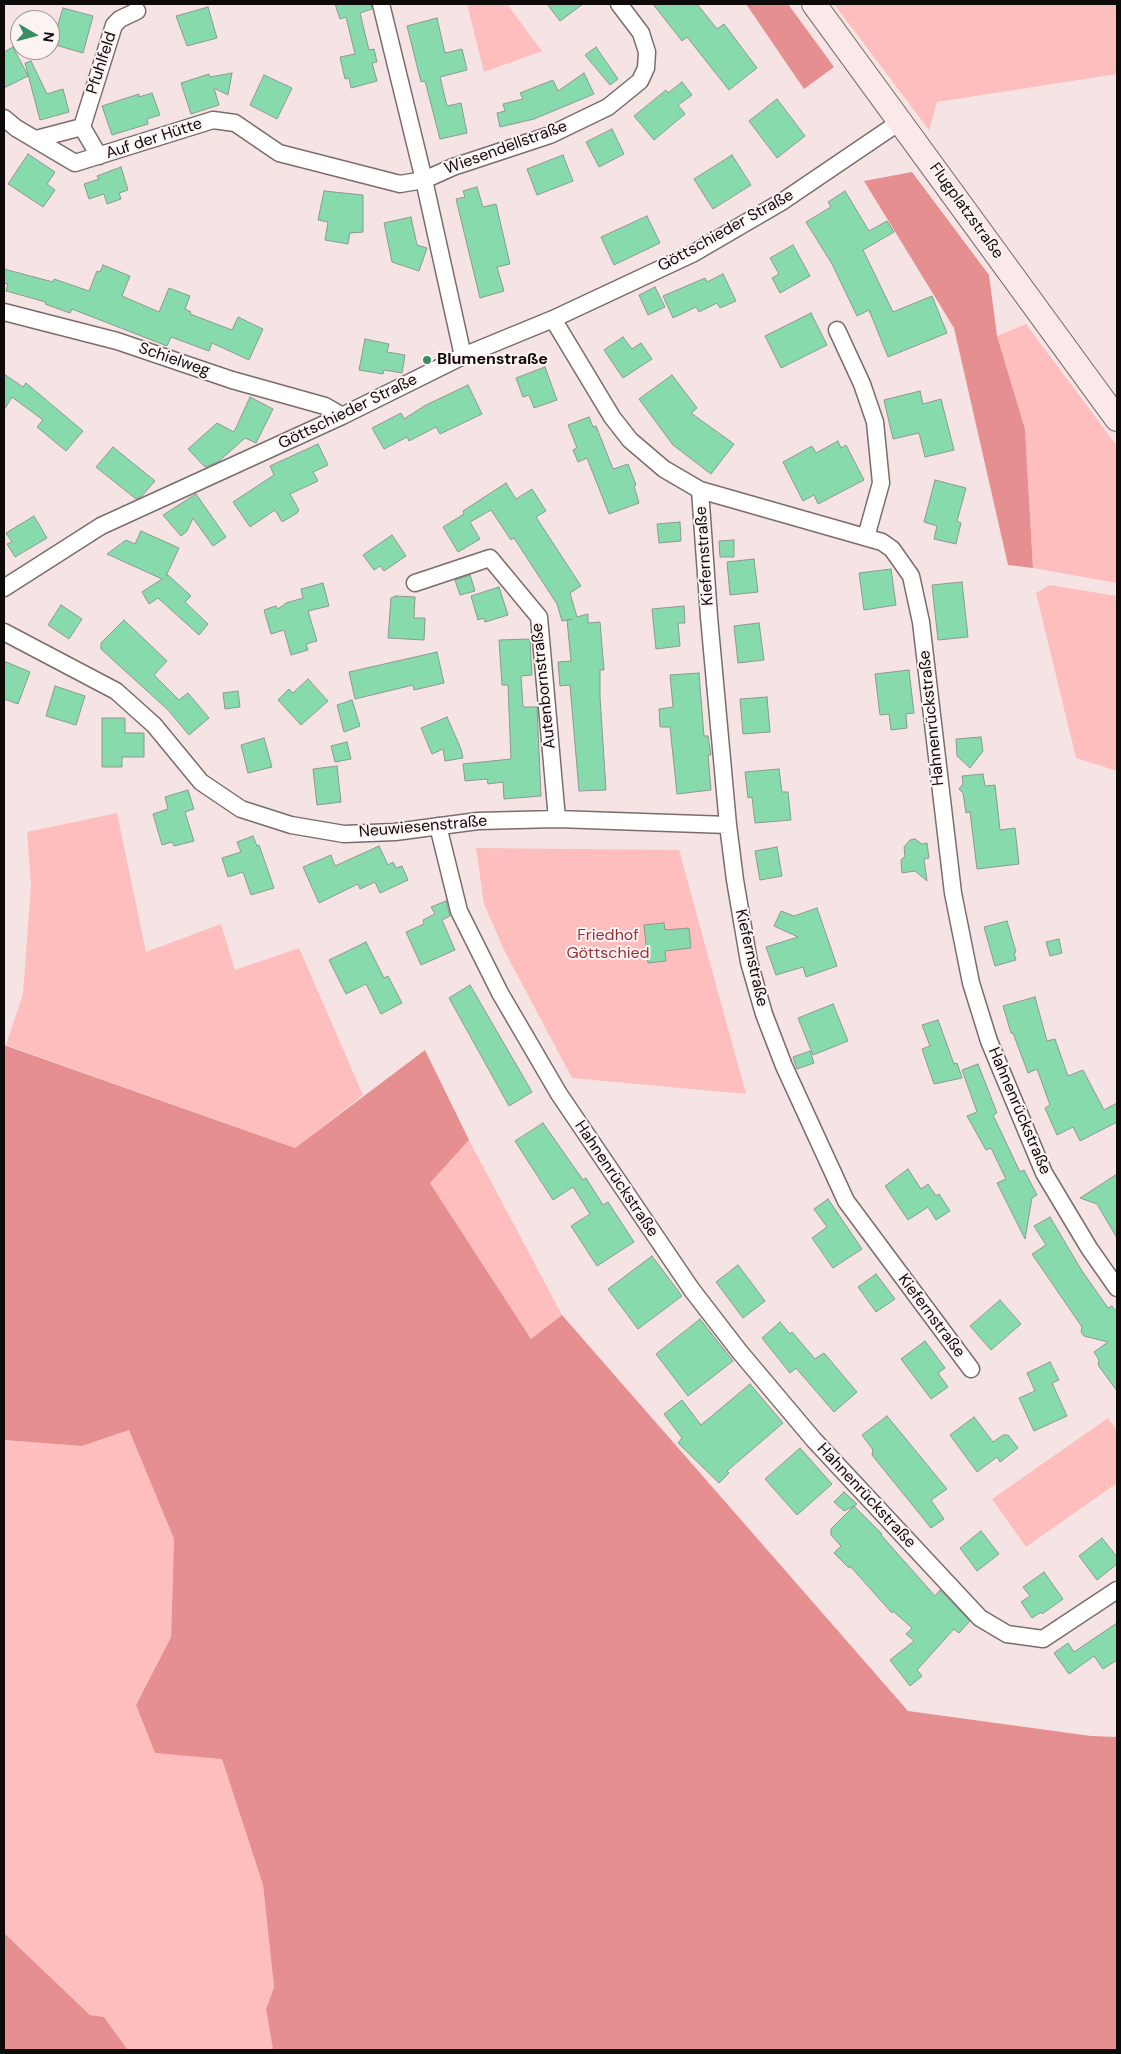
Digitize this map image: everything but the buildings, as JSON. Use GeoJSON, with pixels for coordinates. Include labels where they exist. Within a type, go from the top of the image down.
{"type":"FeatureCollection","features":[{"type":"Feature","properties":{"kind":"street"},"geometry":{"type":"LineString","coordinates":[[381,4],[424,180],[463,356]]}},
{"type":"Feature","properties":{"kind":"street","name":"Wiesendellstraße"},"geometry":{"type":"LineString","coordinates":[[424,180],[453,167],[550,136],[608,107],[640,82],[646,68],[648,52],[642,33],[619,4]]}},
{"type":"Feature","properties":{"kind":"street","name":"Flugplatzstraße"},"geometry":{"type":"LineString","coordinates":[[814,4],[1117,419]]}},
{"type":"Feature","properties":{"kind":"street","name":"Pfuhlfeld"},"geometry":{"type":"LineString","coordinates":[[82,127],[114,25],[120,19],[137,11]]}},
{"type":"Feature","properties":{"kind":"street","name":"Auf der Hütte"},"geometry":{"type":"LineString","coordinates":[[4,118],[16,128],[75,164],[213,120],[235,124],[279,153],[400,184],[424,180]]}},
{"type":"Feature","properties":{"kind":"street","name":"Göttschieder Straße"},"geometry":{"type":"LineString","coordinates":[[4,588],[101,526],[342,416],[463,356],[553,319],[692,254],[786,199],[901,121]]}},
{"type":"Feature","properties":{"kind":"street"},"geometry":{"type":"LineString","coordinates":[[36,139],[82,127],[99,156]]}},
{"type":"Feature","properties":{"kind":"street","name":"Schielweg"},"geometry":{"type":"LineString","coordinates":[[4,312],[117,341],[232,380],[325,406],[342,416]]}},
{"type":"Feature","properties":{"kind":"street","name":"Hahnenrückstraße"},"geometry":{"type":"LineString","coordinates":[[553,319],[587,378],[630,440],[664,469],[700,490],[866,537],[892,549],[911,576],[917,594],[953,893],[971,983],[989,1041],[1044,1173],[1089,1248],[1117,1288]]}},
{"type":"Feature","properties":{"kind":"street"},"geometry":{"type":"LineString","coordinates":[[837,330],[862,384],[875,422],[881,482],[866,537]]}},
{"type":"Feature","properties":{"kind":"street","name":"Kiefernstraße"},"geometry":{"type":"LineString","coordinates":[[700,490],[709,617],[728,825],[749,962],[764,1014],[784,1066],[846,1201],[971,1369]]}},
{"type":"Feature","properties":{"kind":"street","name":"Autenbornstraße"},"geometry":{"type":"LineString","coordinates":[[415,583],[490,558],[538,617],[557,819]]}},
{"type":"Feature","properties":{"kind":"street","name":"Neuwiesenstraße"},"geometry":{"type":"LineString","coordinates":[[4,632],[116,692],[154,724],[201,782],[241,809],[291,825],[344,834],[395,832],[478,820],[557,819],[728,825]]}},
{"type":"Feature","properties":{"kind":"street","name":"Hahnenrückstraße"},"geometry":{"type":"LineString","coordinates":[[438,826],[459,911],[500,993],[559,1094],[692,1290],[739,1351],[814,1440],[980,1618],[1007,1634],[1043,1639],[1117,1590]]}},
{"type":"Feature","properties":{"kind":"green space"},"geometry":{"type":"Polygon","coordinates":[[[467,4],[507,4],[542,51],[484,72],[467,4]]]}},
{"type":"Feature","properties":{"kind":"green space"},"geometry":{"type":"Polygon","coordinates":[[[834,4],[1117,4],[1117,74],[937,102],[929,130],[834,4]]]}},
{"type":"Feature","properties":{"kind":"green space"},"geometry":{"type":"Polygon","coordinates":[[[1026,324],[1117,446],[1117,583],[1033,568],[1025,429],[997,336],[1026,324]]]}},
{"type":"Feature","properties":{"kind":"green space"},"geometry":{"type":"Polygon","coordinates":[[[1050,585],[1117,596],[1117,771],[1076,758],[1036,593],[1050,585]]]}},
{"type":"Feature","properties":{"kind":"green space"},"geometry":{"type":"Polygon","coordinates":[[[117,813],[146,952],[221,924],[235,970],[299,948],[363,1095],[295,1148],[6,1045],[23,994],[31,885],[27,832],[117,813]]]}},
{"type":"Feature","properties":{"kind":"green space","name":"Friedhof Göttschied"},"geometry":{"type":"Polygon","coordinates":[[[476,848],[679,850],[746,1094],[572,1078],[504,950],[484,904],[476,848]]]}},
{"type":"Feature","properties":{"kind":"green space"},"geometry":{"type":"Polygon","coordinates":[[[469,1140],[562,1315],[531,1339],[430,1183],[469,1140]]]}},
{"type":"Feature","properties":{"kind":"green space"},"geometry":{"type":"Polygon","coordinates":[[[1108,1418],[1117,1431],[1117,1483],[1026,1547],[992,1499],[1108,1418]]]}},
{"type":"Feature","properties":{"kind":"green space"},"geometry":{"type":"Polygon","coordinates":[[[129,1430],[174,1539],[171,1637],[136,1705],[155,1753],[222,1758],[263,1885],[274,1987],[266,2009],[273,2050],[128,2050],[104,2017],[90,2015],[4,1933],[4,1440],[82,1446],[129,1430]]]}},
{"type":"Feature","properties":{"kind":"shaded area"},"geometry":{"type":"Polygon","coordinates":[[[746,4],[788,4],[834,67],[804,89],[746,4]]]}},
{"type":"Feature","properties":{"kind":"shaded area"},"geometry":{"type":"Polygon","coordinates":[[[912,172],[989,275],[997,336],[1025,429],[1033,568],[1008,565],[954,328],[864,181],[912,172]]]}},
{"type":"Feature","properties":{"kind":"shaded area"},"geometry":{"type":"Polygon","coordinates":[[[4,1045],[295,1148],[425,1050],[469,1140],[430,1183],[531,1339],[562,1315],[908,1711],[1091,1736],[1117,1737],[1117,2050],[273,2050],[266,2009],[274,1987],[263,1885],[222,1759],[155,1753],[136,1705],[171,1637],[174,1539],[129,1430],[82,1446],[4,1440],[4,1045]]]}},
{"type":"Feature","properties":{"kind":"shaded area"},"geometry":{"type":"Polygon","coordinates":[[[4,1933],[90,2015],[104,2017],[128,2050],[4,2050],[4,1933]]]}},
{"type":"Feature","properties":{"kind":"place","name":"Blumenstraße"},"geometry":{"type":"Point","coordinates":[427,360]}}]}
